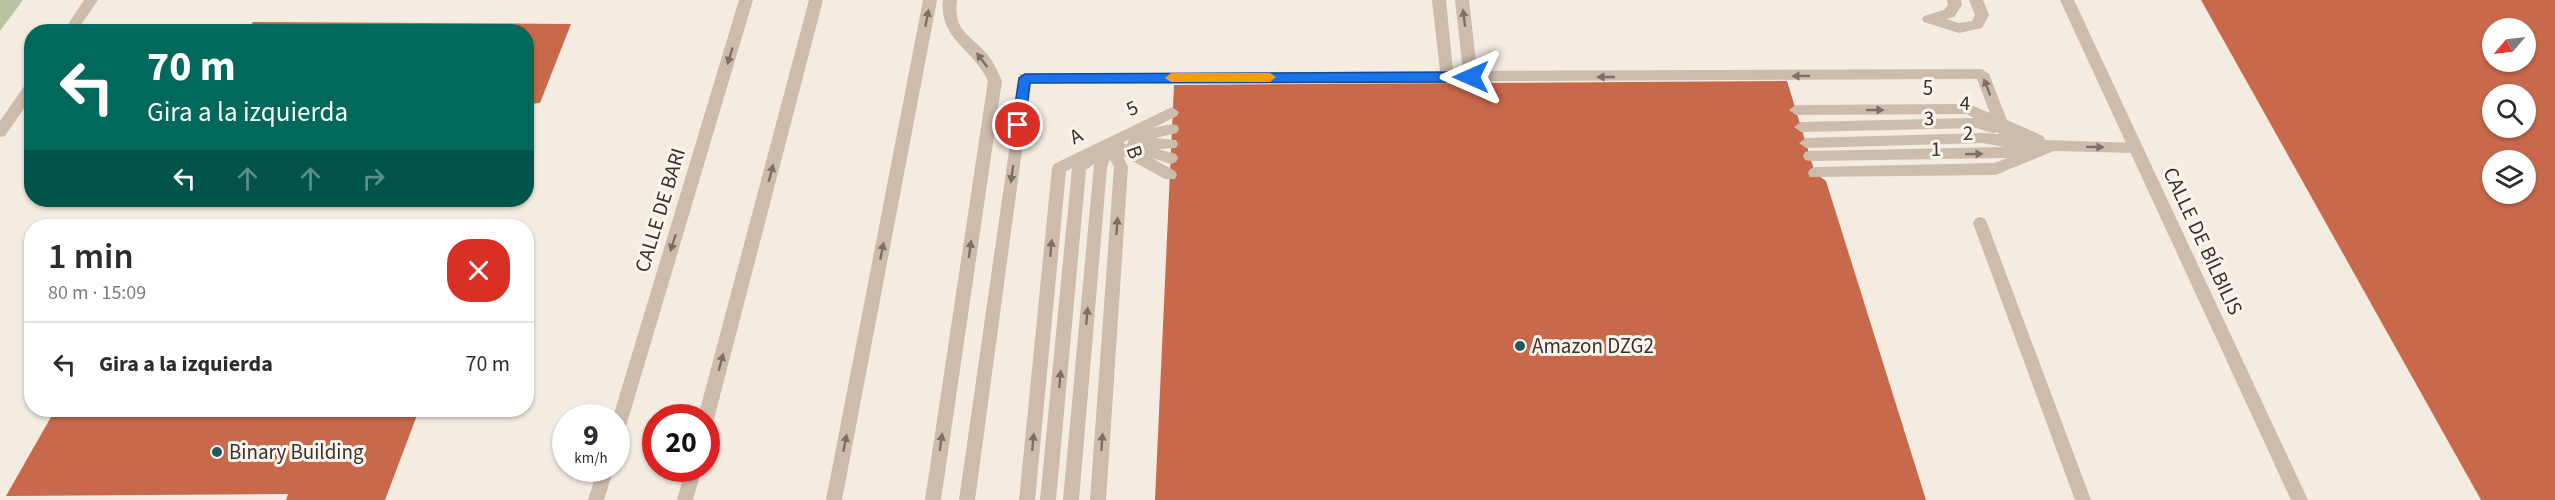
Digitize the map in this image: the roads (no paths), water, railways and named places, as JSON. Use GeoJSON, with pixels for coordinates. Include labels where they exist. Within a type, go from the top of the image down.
{"type":"FeatureCollection","features":[{"type":"Feature","properties":{"kind":"street"},"geometry":{"type":"LineString","coordinates":[[74,24],[91,0]]}},
{"type":"Feature","properties":{"kind":"street","name":"CALLE DE BARI"},"geometry":{"type":"LineString","coordinates":[[625,404],[746,0]]}},
{"type":"Feature","properties":{"kind":"street"},"geometry":{"type":"LineString","coordinates":[[710,404],[816,0]]}},
{"type":"Feature","properties":{"kind":"street"},"geometry":{"type":"LineString","coordinates":[[834,500],[930,0]]}},
{"type":"Feature","properties":{"kind":"street"},"geometry":{"type":"LineString","coordinates":[[933,500],[995,81],[986,62],[956,34],[947,16],[950,0]]}},
{"type":"Feature","properties":{"kind":"street"},"geometry":{"type":"LineString","coordinates":[[1439,0],[1447,77]]}},
{"type":"Feature","properties":{"kind":"street"},"geometry":{"type":"LineString","coordinates":[[1462,0],[1471,77]]}},
{"type":"Feature","properties":{"kind":"street"},"geometry":{"type":"LineString","coordinates":[[1954,0],[1956,5],[1949,14],[1929,19],[1959,28],[1977,25],[1982,15],[1976,0]]}},
{"type":"Feature","properties":{"kind":"street","name":"CALLE DE BÍLBILIS"},"geometry":{"type":"LineString","coordinates":[[2067,0],[2300,500]]}},
{"type":"Feature","properties":{"kind":"street"},"geometry":{"type":"LineString","coordinates":[[967,500],[1025,78],[1982,74],[2009,142],[2054,146],[2136,148]]}},
{"type":"Feature","properties":{"kind":"street"},"geometry":{"type":"LineString","coordinates":[[0,132],[24,98]]}},
{"type":"Feature","properties":{"kind":"street","name":"5"},"geometry":{"type":"LineString","coordinates":[[1796,110],[1968,109],[2009,142]]}},
{"type":"Feature","properties":{"kind":"street","name":"5"},"geometry":{"type":"LineString","coordinates":[[1109,142],[1172,112]]}},
{"type":"Feature","properties":{"kind":"street","name":"4"},"geometry":{"type":"LineString","coordinates":[[1801,127],[1976,123],[2009,142]]}},
{"type":"Feature","properties":{"kind":"street"},"geometry":{"type":"LineString","coordinates":[[1109,142],[1172,129]]}},
{"type":"Feature","properties":{"kind":"street"},"geometry":{"type":"LineString","coordinates":[[1109,142],[1171,151]]}},
{"type":"Feature","properties":{"kind":"street"},"geometry":{"type":"LineString","coordinates":[[1109,142],[1170,175]]}},
{"type":"Feature","properties":{"kind":"street","name":"A"},"geometry":{"type":"LineString","coordinates":[[1027,500],[1059,168],[1109,142]]}},
{"type":"Feature","properties":{"kind":"street","name":"A"},"geometry":{"type":"LineString","coordinates":[[1048,500],[1080,168],[1109,142]]}},
{"type":"Feature","properties":{"kind":"street","name":"B"},"geometry":{"type":"LineString","coordinates":[[1071,500],[1100,167],[1109,142]]}},
{"type":"Feature","properties":{"kind":"street","name":"B"},"geometry":{"type":"LineString","coordinates":[[1098,500],[1121,167],[1109,142]]}},
{"type":"Feature","properties":{"kind":"street","name":"1"},"geometry":{"type":"LineString","coordinates":[[1815,173],[1995,169],[2009,142],[2054,146]]}},
{"type":"Feature","properties":{"kind":"street","name":"2"},"geometry":{"type":"LineString","coordinates":[[1808,150],[1989,154],[2009,142]]}},
{"type":"Feature","properties":{"kind":"street"},"geometry":{"type":"LineString","coordinates":[[1980,223],[2083,500]]}},
{"type":"Feature","properties":{"kind":"street"},"geometry":{"type":"LineString","coordinates":[[596,500],[602,482]]}},
{"type":"Feature","properties":{"kind":"street"},"geometry":{"type":"LineString","coordinates":[[685,500],[690,482]]}},
{"type":"Feature","properties":{"kind":"place","name":"Amazon DZG2"},"geometry":{"type":"Point","coordinates":[1520,346]}},
{"type":"Feature","properties":{"kind":"place","name":"Binary Building"},"geometry":{"type":"Point","coordinates":[217,452]}}]}
